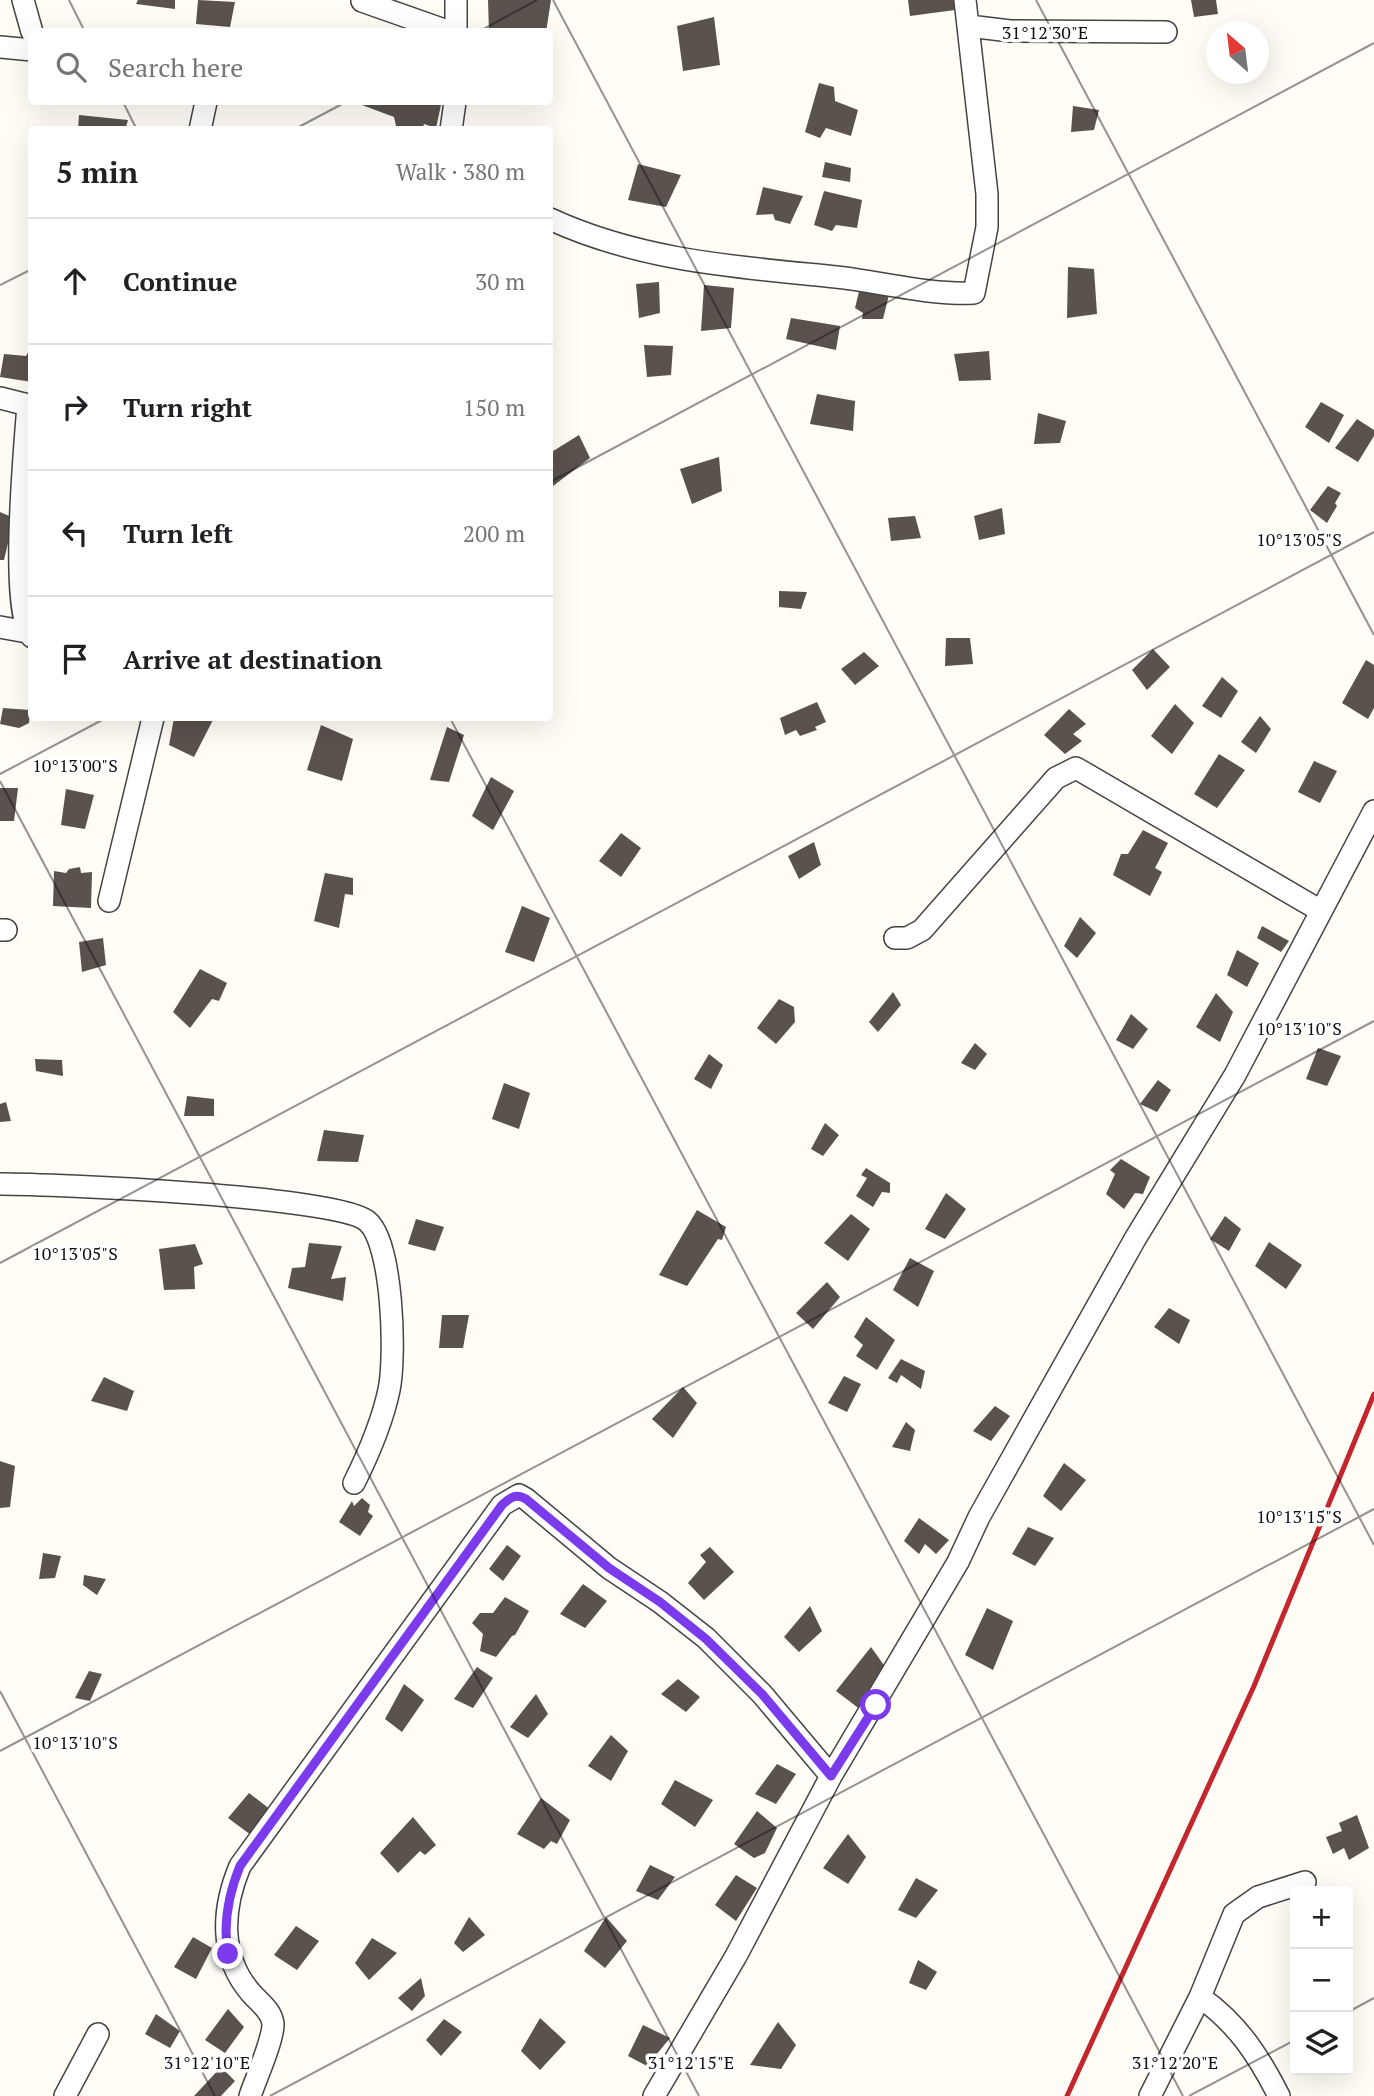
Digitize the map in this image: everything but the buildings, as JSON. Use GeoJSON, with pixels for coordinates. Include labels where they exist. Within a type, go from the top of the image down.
{"type":"FeatureCollection","features":[{"type":"Feature","properties":{"kind":"street"},"geometry":{"type":"LineString","coordinates":[[23,0],[31,28]]}},
{"type":"Feature","properties":{"kind":"street"},"geometry":{"type":"LineString","coordinates":[[456,0],[456,28]]}},
{"type":"Feature","properties":{"kind":"street"},"geometry":{"type":"LineString","coordinates":[[553,220],[576,232],[636,251],[693,262],[838,278],[913,290],[974,293],[982,263],[987,216],[965,0]]}},
{"type":"Feature","properties":{"kind":"street"},"geometry":{"type":"LineString","coordinates":[[362,1],[439,28]]}},
{"type":"Feature","properties":{"kind":"street"},"geometry":{"type":"LineString","coordinates":[[969,26],[1010,31],[1166,32]]}},
{"type":"Feature","properties":{"kind":"street"},"geometry":{"type":"LineString","coordinates":[[0,47],[28,50]]}},
{"type":"Feature","properties":{"kind":"street"},"geometry":{"type":"LineString","coordinates":[[201,126],[205,105]]}},
{"type":"Feature","properties":{"kind":"street"},"geometry":{"type":"LineString","coordinates":[[452,126],[455,105]]}},
{"type":"Feature","properties":{"kind":"street"},"geometry":{"type":"LineString","coordinates":[[0,398],[28,405]]}},
{"type":"Feature","properties":{"kind":"street"},"geometry":{"type":"LineString","coordinates":[[28,430],[19,543],[28,625]]}},
{"type":"Feature","properties":{"kind":"street"},"geometry":{"type":"LineString","coordinates":[[0,626],[28,634]]}},
{"type":"Feature","properties":{"kind":"street"},"geometry":{"type":"LineString","coordinates":[[110,901],[152,721]]}},
{"type":"Feature","properties":{"kind":"street"},"geometry":{"type":"LineString","coordinates":[[895,938],[908,938],[922,930],[1056,778],[1076,768],[1321,911]]}},
{"type":"Feature","properties":{"kind":"street"},"geometry":{"type":"LineString","coordinates":[[654,2096],[736,1955],[831,1776],[958,1562],[979,1517],[1135,1239],[1235,1075],[1374,811]]}},
{"type":"Feature","properties":{"kind":"street"},"geometry":{"type":"LineString","coordinates":[[0,1184],[188,1193],[313,1206],[364,1218],[376,1228],[391,1294],[392,1354],[389,1388],[373,1445],[354,1483]]}},
{"type":"Feature","properties":{"kind":"street"},"geometry":{"type":"LineString","coordinates":[[250,2096],[273,2026],[268,2012],[236,1974],[228,1954],[225,1933],[234,1880],[240,1866],[458,1564],[511,1497],[519,1495],[526,1499],[609,1568],[660,1602],[706,1639],[762,1694],[831,1776]]}},
{"type":"Feature","properties":{"kind":"street"},"geometry":{"type":"LineString","coordinates":[[1150,2096],[1200,1997],[1234,1914],[1258,1897],[1305,1882]]}},
{"type":"Feature","properties":{"kind":"street"},"geometry":{"type":"LineString","coordinates":[[1200,1997],[1234,2024],[1255,2050],[1279,2096]]}},
{"type":"Feature","properties":{"kind":"street"},"geometry":{"type":"LineString","coordinates":[[65,2096],[98,2034]]}},
{"type":"Feature","properties":{"kind":"railway"},"geometry":{"type":"LineString","coordinates":[[1067,2096],[1254,1686],[1374,1394]]}},
{"type":"Feature","properties":{"kind":"route"},"geometry":{"type":"LineString","coordinates":[[228,1954],[225,1933],[234,1880],[240,1866],[451,1573],[502,1505],[511,1497],[519,1495],[526,1499],[566,1535],[660,1602],[706,1639],[762,1694],[831,1776],[876,1705]]}}]}
